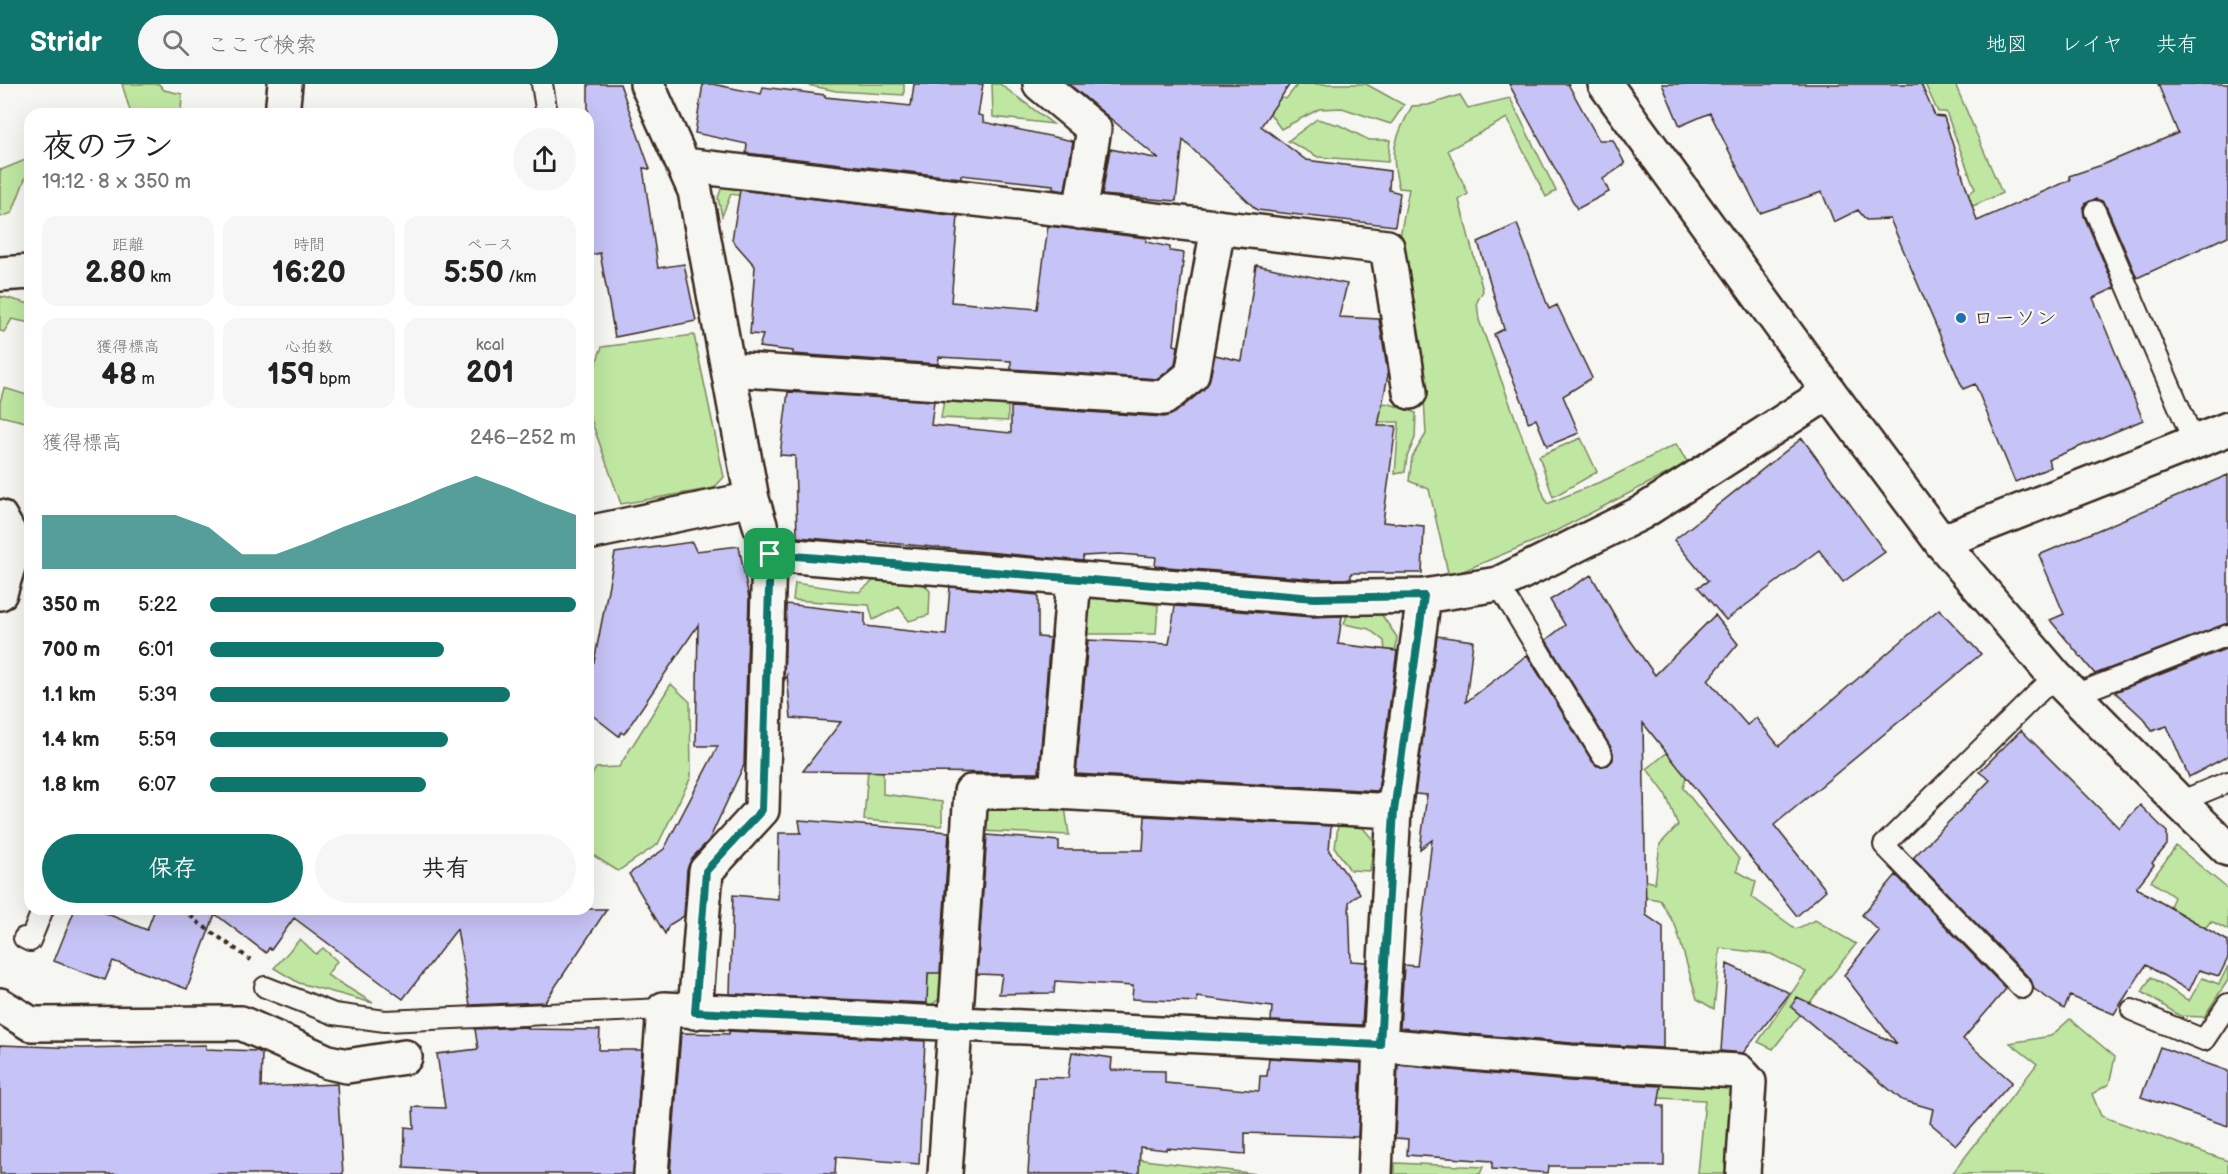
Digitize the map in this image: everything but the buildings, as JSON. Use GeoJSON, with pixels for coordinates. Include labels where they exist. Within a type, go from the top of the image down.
{"type":"FeatureCollection","features":[{"type":"Feature","properties":{"kind":"street"},"geometry":{"type":"LineString","coordinates":[[283,108],[285,84]]}},
{"type":"Feature","properties":{"kind":"street"},"geometry":{"type":"LineString","coordinates":[[647,84],[695,191],[752,500],[770,554],[762,810],[706,871],[651,1174]]}},
{"type":"Feature","properties":{"kind":"street"},"geometry":{"type":"LineString","coordinates":[[1040,84],[1094,129],[1080,212]]}},
{"type":"Feature","properties":{"kind":"street"},"geometry":{"type":"LineString","coordinates":[[1605,84],[1828,392],[1941,542],[2064,686],[2228,849]]}},
{"type":"Feature","properties":{"kind":"street"},"geometry":{"type":"LineString","coordinates":[[684,165],[1387,247],[1410,392]]}},
{"type":"Feature","properties":{"kind":"street"},"geometry":{"type":"LineString","coordinates":[[729,369],[1164,398],[1192,375],[1218,227]]}},
{"type":"Feature","properties":{"kind":"street"},"geometry":{"type":"LineString","coordinates":[[0,274],[24,272]]}},
{"type":"Feature","properties":{"kind":"street"},"geometry":{"type":"LineString","coordinates":[[770,554],[1314,598],[1424,596],[1498,584],[1641,513],[1828,392]]}},
{"type":"Feature","properties":{"kind":"street"},"geometry":{"type":"LineString","coordinates":[[1941,542],[2228,429]]}},
{"type":"Feature","properties":{"kind":"street"},"geometry":{"type":"LineString","coordinates":[[594,531],[752,500]]}},
{"type":"Feature","properties":{"kind":"street"},"geometry":{"type":"LineString","coordinates":[[0,517],[15,544],[0,593]]}},
{"type":"Feature","properties":{"kind":"street"},"geometry":{"type":"LineString","coordinates":[[1056,792],[1074,579]]}},
{"type":"Feature","properties":{"kind":"street"},"geometry":{"type":"LineString","coordinates":[[1375,1174],[1394,811],[1424,596]]}},
{"type":"Feature","properties":{"kind":"street"},"geometry":{"type":"LineString","coordinates":[[945,1174],[971,792],[1056,792],[1394,811]]}},
{"type":"Feature","properties":{"kind":"street"},"geometry":{"type":"LineString","coordinates":[[0,1005],[31,1024],[241,1023],[328,1062],[347,1066],[405,1057]]}},
{"type":"Feature","properties":{"kind":"street"},"geometry":{"type":"LineString","coordinates":[[680,1010],[1380,1045],[1571,1062],[1739,1071],[1749,1082],[1743,1174]]}},
{"type":"Feature","properties":{"kind":"lane"},"geometry":{"type":"LineString","coordinates":[[542,84],[546,108]]}},
{"type":"Feature","properties":{"kind":"lane"},"geometry":{"type":"LineString","coordinates":[[2095,212],[2194,442]]}},
{"type":"Feature","properties":{"kind":"lane"},"geometry":{"type":"LineString","coordinates":[[1498,584],[1602,755]]}},
{"type":"Feature","properties":{"kind":"lane"},"geometry":{"type":"LineString","coordinates":[[2022,988],[1884,845],[2064,686],[2228,635]]}},
{"type":"Feature","properties":{"kind":"lane"},"geometry":{"type":"LineString","coordinates":[[2179,802],[2228,782]]}},
{"type":"Feature","properties":{"kind":"lane"},"geometry":{"type":"LineString","coordinates":[[24,938],[30,941],[40,915]]}},
{"type":"Feature","properties":{"kind":"lane"},"geometry":{"type":"LineString","coordinates":[[265,987],[334,1014],[384,1021],[680,1010]]}},
{"type":"Feature","properties":{"kind":"lane"},"geometry":{"type":"LineString","coordinates":[[2133,1010],[2204,1040],[2228,1004]]}},
{"type":"Feature","properties":{"kind":"path"},"geometry":{"type":"LineString","coordinates":[[190,915],[255,963],[265,987]]}},
{"type":"Feature","properties":{"kind":"green space"},"geometry":{"type":"Polygon","coordinates":[[[122,84],[159,84],[164,90],[182,94],[181,108],[129,108],[122,84]]]}},
{"type":"Feature","properties":{"kind":"green space"},"geometry":{"type":"Polygon","coordinates":[[[803,84],[904,84],[904,95],[836,91],[803,84]]]}},
{"type":"Feature","properties":{"kind":"green space"},"geometry":{"type":"Polygon","coordinates":[[[992,84],[1000,84],[1053,124],[993,117],[992,84]]]}},
{"type":"Feature","properties":{"kind":"green space"},"geometry":{"type":"Polygon","coordinates":[[[1298,84],[1366,84],[1404,105],[1391,124],[1342,108],[1319,109],[1281,129],[1265,107],[1270,94],[1286,99],[1298,84]]]}},
{"type":"Feature","properties":{"kind":"green space"},"geometry":{"type":"Polygon","coordinates":[[[1925,84],[1955,84],[2002,193],[1973,206],[1966,195],[1975,189],[1946,112],[1938,112],[1925,84]]]}},
{"type":"Feature","properties":{"kind":"green space"},"geometry":{"type":"Polygon","coordinates":[[[1460,95],[1468,108],[1510,98],[1556,191],[1546,197],[1507,118],[1448,150],[1468,194],[1459,200],[1483,291],[1477,302],[1479,320],[1547,504],[1607,479],[1676,444],[1688,463],[1544,537],[1449,577],[1429,489],[1409,481],[1412,457],[1426,434],[1424,397],[1399,242],[1409,189],[1399,188],[1394,154],[1401,127],[1412,106],[1428,105],[1460,95]]]}},
{"type":"Feature","properties":{"kind":"green space"},"geometry":{"type":"Polygon","coordinates":[[[1317,119],[1339,125],[1369,140],[1390,140],[1388,162],[1318,157],[1288,141],[1317,119]]]}},
{"type":"Feature","properties":{"kind":"green space"},"geometry":{"type":"Polygon","coordinates":[[[24,160],[24,182],[12,213],[0,217],[0,168],[1,170],[24,160]]]}},
{"type":"Feature","properties":{"kind":"green space"},"geometry":{"type":"Polygon","coordinates":[[[724,180],[823,196],[826,209],[731,194],[722,216],[718,198],[724,180]]]}},
{"type":"Feature","properties":{"kind":"green space"},"geometry":{"type":"Polygon","coordinates":[[[0,296],[24,302],[24,322],[12,319],[4,332],[0,331],[0,296]]]}},
{"type":"Feature","properties":{"kind":"green space"},"geometry":{"type":"Polygon","coordinates":[[[694,335],[724,477],[714,488],[621,504],[594,428],[594,368],[602,347],[694,335]]]}},
{"type":"Feature","properties":{"kind":"green space"},"geometry":{"type":"Polygon","coordinates":[[[4,388],[24,394],[24,422],[0,416],[0,402],[4,388]]]}},
{"type":"Feature","properties":{"kind":"green space"},"geometry":{"type":"Polygon","coordinates":[[[1340,398],[1390,404],[1416,413],[1415,438],[1407,457],[1405,472],[1395,474],[1399,422],[1374,422],[1340,398]]]}},
{"type":"Feature","properties":{"kind":"green space"},"geometry":{"type":"Polygon","coordinates":[[[944,400],[1008,404],[1008,421],[941,418],[944,400]]]}},
{"type":"Feature","properties":{"kind":"green space"},"geometry":{"type":"Polygon","coordinates":[[[1581,438],[1597,472],[1553,497],[1539,456],[1581,438]]]}},
{"type":"Feature","properties":{"kind":"green space"},"geometry":{"type":"Polygon","coordinates":[[[877,578],[922,582],[930,591],[929,615],[909,621],[899,607],[873,620],[869,605],[793,600],[795,583],[859,592],[877,578]]]}},
{"type":"Feature","properties":{"kind":"green space"},"geometry":{"type":"Polygon","coordinates":[[[1091,595],[1158,605],[1156,634],[1084,634],[1083,607],[1091,595]]]}},
{"type":"Feature","properties":{"kind":"green space"},"geometry":{"type":"Polygon","coordinates":[[[1350,607],[1379,611],[1397,637],[1393,674],[1388,680],[1384,641],[1369,629],[1344,624],[1350,607]]]}},
{"type":"Feature","properties":{"kind":"green space"},"geometry":{"type":"Polygon","coordinates":[[[671,684],[690,702],[691,777],[658,844],[618,871],[594,856],[594,772],[596,768],[619,767],[671,684]]]}},
{"type":"Feature","properties":{"kind":"green space"},"geometry":{"type":"Polygon","coordinates":[[[1674,747],[1689,766],[1683,788],[1739,859],[1737,871],[1756,882],[1752,897],[1796,929],[1815,920],[1856,944],[1773,1049],[1758,1042],[1806,972],[1771,954],[1720,948],[1714,1009],[1697,999],[1676,927],[1660,900],[1580,887],[1589,865],[1655,883],[1660,844],[1678,825],[1665,793],[1647,769],[1674,747]]]}},
{"type":"Feature","properties":{"kind":"green space"},"geometry":{"type":"Polygon","coordinates":[[[868,769],[883,772],[883,794],[942,802],[942,826],[864,820],[868,769]]]}},
{"type":"Feature","properties":{"kind":"green space"},"geometry":{"type":"Polygon","coordinates":[[[985,804],[1065,807],[1069,835],[981,831],[985,804]]]}},
{"type":"Feature","properties":{"kind":"green space"},"geometry":{"type":"Polygon","coordinates":[[[1338,825],[1363,828],[1374,841],[1370,871],[1350,870],[1335,848],[1338,825]]]}},
{"type":"Feature","properties":{"kind":"green space"},"geometry":{"type":"Polygon","coordinates":[[[2176,846],[2228,889],[2228,930],[2211,921],[2200,934],[2165,918],[2174,897],[2151,881],[2176,846]]]}},
{"type":"Feature","properties":{"kind":"green space"},"geometry":{"type":"Polygon","coordinates":[[[935,901],[948,901],[939,999],[922,1012],[883,1008],[884,998],[926,1001],[935,901]]]}},
{"type":"Feature","properties":{"kind":"green space"},"geometry":{"type":"Polygon","coordinates":[[[300,939],[316,954],[323,948],[337,961],[327,975],[373,1003],[299,983],[274,968],[300,939]]]}},
{"type":"Feature","properties":{"kind":"green space"},"geometry":{"type":"Polygon","coordinates":[[[2228,966],[2228,980],[2204,1017],[2180,1016],[2142,992],[2151,977],[2189,1001],[2202,978],[2219,984],[2228,966]]]}},
{"type":"Feature","properties":{"kind":"green space"},"geometry":{"type":"Polygon","coordinates":[[[2070,1019],[2115,1057],[2109,1084],[2092,1094],[2101,1116],[2228,1161],[2228,1174],[1952,1174],[2037,1064],[2010,1043],[2051,1036],[2070,1019]]]}},
{"type":"Feature","properties":{"kind":"green space"},"geometry":{"type":"Polygon","coordinates":[[[1539,1071],[1734,1089],[1728,1174],[1698,1174],[1705,1100],[1634,1097],[1536,1108],[1539,1071]]]}},
{"type":"Feature","properties":{"kind":"green space"},"geometry":{"type":"Polygon","coordinates":[[[1136,1159],[1257,1174],[1136,1174],[1136,1159]]]}},
{"type":"Feature","properties":{"kind":"green space"},"geometry":{"type":"Polygon","coordinates":[[[1395,1163],[1483,1167],[1480,1174],[1395,1174],[1395,1163]]]}},
{"type":"Feature","properties":{"kind":"place","name":"ローソン"},"geometry":{"type":"Point","coordinates":[1961,318]}},
{"type":"Feature","properties":{"kind":"route"},"geometry":{"type":"LineString","coordinates":[[770,554],[1314,598],[1424,596],[1394,811],[1380,1045],[695,1012],[706,871],[762,810],[770,554]]}}]}
